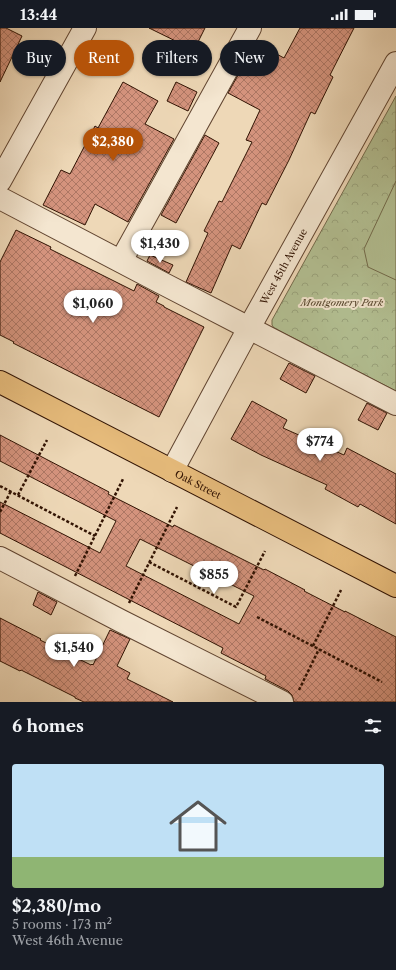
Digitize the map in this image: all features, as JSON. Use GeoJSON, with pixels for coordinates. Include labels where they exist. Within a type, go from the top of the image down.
{"type":"FeatureCollection","features":[{"type":"Feature","properties":{"kind":"main road","name":"Oak Street"},"geometry":{"type":"LineString","coordinates":[[0,382],[396,586]]}},
{"type":"Feature","properties":{"kind":"street"},"geometry":{"type":"LineString","coordinates":[[0,180],[85,28]]}},
{"type":"Feature","properties":{"kind":"street"},"geometry":{"type":"LineString","coordinates":[[121,261],[250,28]]}},
{"type":"Feature","properties":{"kind":"street","name":"West 45th Avenue"},"geometry":{"type":"LineString","coordinates":[[172,471],[249,328],[396,64]]}},
{"type":"Feature","properties":{"kind":"street"},"geometry":{"type":"LineString","coordinates":[[0,198],[396,404]]}},
{"type":"Feature","properties":{"kind":"street"},"geometry":{"type":"LineString","coordinates":[[0,558],[121,621],[289,699]]}},
{"type":"Feature","properties":{"kind":"path"},"geometry":{"type":"LineString","coordinates":[[18,495],[47,440]]}},
{"type":"Feature","properties":{"kind":"path"},"geometry":{"type":"LineString","coordinates":[[67,593],[123,479]]}},
{"type":"Feature","properties":{"kind":"path"},"geometry":{"type":"LineString","coordinates":[[0,486],[95,536]]}},
{"type":"Feature","properties":{"kind":"path"},"geometry":{"type":"LineString","coordinates":[[0,512],[11,491]]}},
{"type":"Feature","properties":{"kind":"path"},"geometry":{"type":"LineString","coordinates":[[121,621],[177,506]]}},
{"type":"Feature","properties":{"kind":"path"},"geometry":{"type":"LineString","coordinates":[[149,562],[236,607],[264,551]]}},
{"type":"Feature","properties":{"kind":"path"},"geometry":{"type":"LineString","coordinates":[[313,646],[341,590]]}},
{"type":"Feature","properties":{"kind":"path"},"geometry":{"type":"LineString","coordinates":[[257,617],[382,682]]}},
{"type":"Feature","properties":{"kind":"path"},"geometry":{"type":"LineString","coordinates":[[289,699],[319,649]]}},
{"type":"Feature","properties":{"kind":"green space","name":"Montgomery Park"},"geometry":{"type":"Polygon","coordinates":[[[396,96],[396,391],[274,328],[272,325],[272,320],[396,96]]]}},
{"type":"Feature","properties":{"kind":"green space"},"geometry":{"type":"Polygon","coordinates":[[[396,181],[396,280],[368,267],[364,249],[396,181]]]}},
{"type":"Feature","properties":{"kind":"building"},"geometry":{"type":"Polygon","coordinates":[[[0,28],[6,28],[22,36],[20,40],[12,40],[12,57],[0,82],[0,28]]]}},
{"type":"Feature","properties":{"kind":"building"},"geometry":{"type":"Polygon","coordinates":[[[149,28],[205,28],[199,40],[174,40],[149,28]]]}},
{"type":"Feature","properties":{"kind":"building"},"geometry":{"type":"Polygon","coordinates":[[[300,28],[354,28],[330,75],[333,77],[315,114],[311,112],[266,205],[262,203],[240,249],[232,245],[211,293],[186,282],[208,233],[204,231],[219,201],[222,202],[252,142],[246,140],[260,110],[228,93],[238,76],[279,76],[279,55],[284,58],[300,28]]]}},
{"type":"Feature","properties":{"kind":"building"},"geometry":{"type":"Polygon","coordinates":[[[123,82],[158,101],[145,124],[174,139],[128,222],[95,204],[85,225],[43,205],[61,170],[70,174],[95,126],[98,128],[123,82]]]}},
{"type":"Feature","properties":{"kind":"building"},"geometry":{"type":"Polygon","coordinates":[[[176,82],[197,92],[188,111],[167,101],[176,82]]]}},
{"type":"Feature","properties":{"kind":"building"},"geometry":{"type":"Polygon","coordinates":[[[205,135],[219,143],[176,223],[161,215],[205,135]]]}},
{"type":"Feature","properties":{"kind":"building"},"geometry":{"type":"Polygon","coordinates":[[[16,230],[51,247],[50,249],[134,291],[137,284],[159,296],[156,302],[204,327],[159,417],[0,335],[0,262],[16,230]]]}},
{"type":"Feature","properties":{"kind":"building"},"geometry":{"type":"Polygon","coordinates":[[[150,255],[173,265],[169,273],[147,261],[150,255]]]}},
{"type":"Feature","properties":{"kind":"building"},"geometry":{"type":"Polygon","coordinates":[[[289,363],[315,376],[306,393],[280,379],[289,363]]]}},
{"type":"Feature","properties":{"kind":"building"},"geometry":{"type":"Polygon","coordinates":[[[252,401],[287,420],[283,428],[344,455],[347,448],[396,474],[396,524],[360,504],[358,507],[325,489],[327,485],[261,455],[231,439],[252,401]]]}},
{"type":"Feature","properties":{"kind":"building"},"geometry":{"type":"Polygon","coordinates":[[[367,403],[387,413],[378,430],[358,420],[367,403]]]}},
{"type":"Feature","properties":{"kind":"building"},"geometry":{"type":"Polygon","coordinates":[[[0,435],[109,492],[108,494],[173,527],[174,525],[264,570],[265,569],[305,590],[304,591],[396,637],[396,702],[294,702],[292,695],[288,691],[265,679],[266,676],[221,653],[223,648],[0,533],[0,502],[100,553],[116,521],[0,461],[0,435]],[[140,539],[126,566],[239,624],[254,596],[140,539]]]}},
{"type":"Feature","properties":{"kind":"building"},"geometry":{"type":"Polygon","coordinates":[[[38,592],[57,602],[51,615],[33,605],[38,592]]]}},
{"type":"Feature","properties":{"kind":"building"},"geometry":{"type":"Polygon","coordinates":[[[0,618],[91,665],[93,665],[110,630],[130,639],[117,666],[130,673],[127,679],[173,702],[84,702],[75,698],[21,670],[20,671],[0,661],[0,618]]]}}]}
